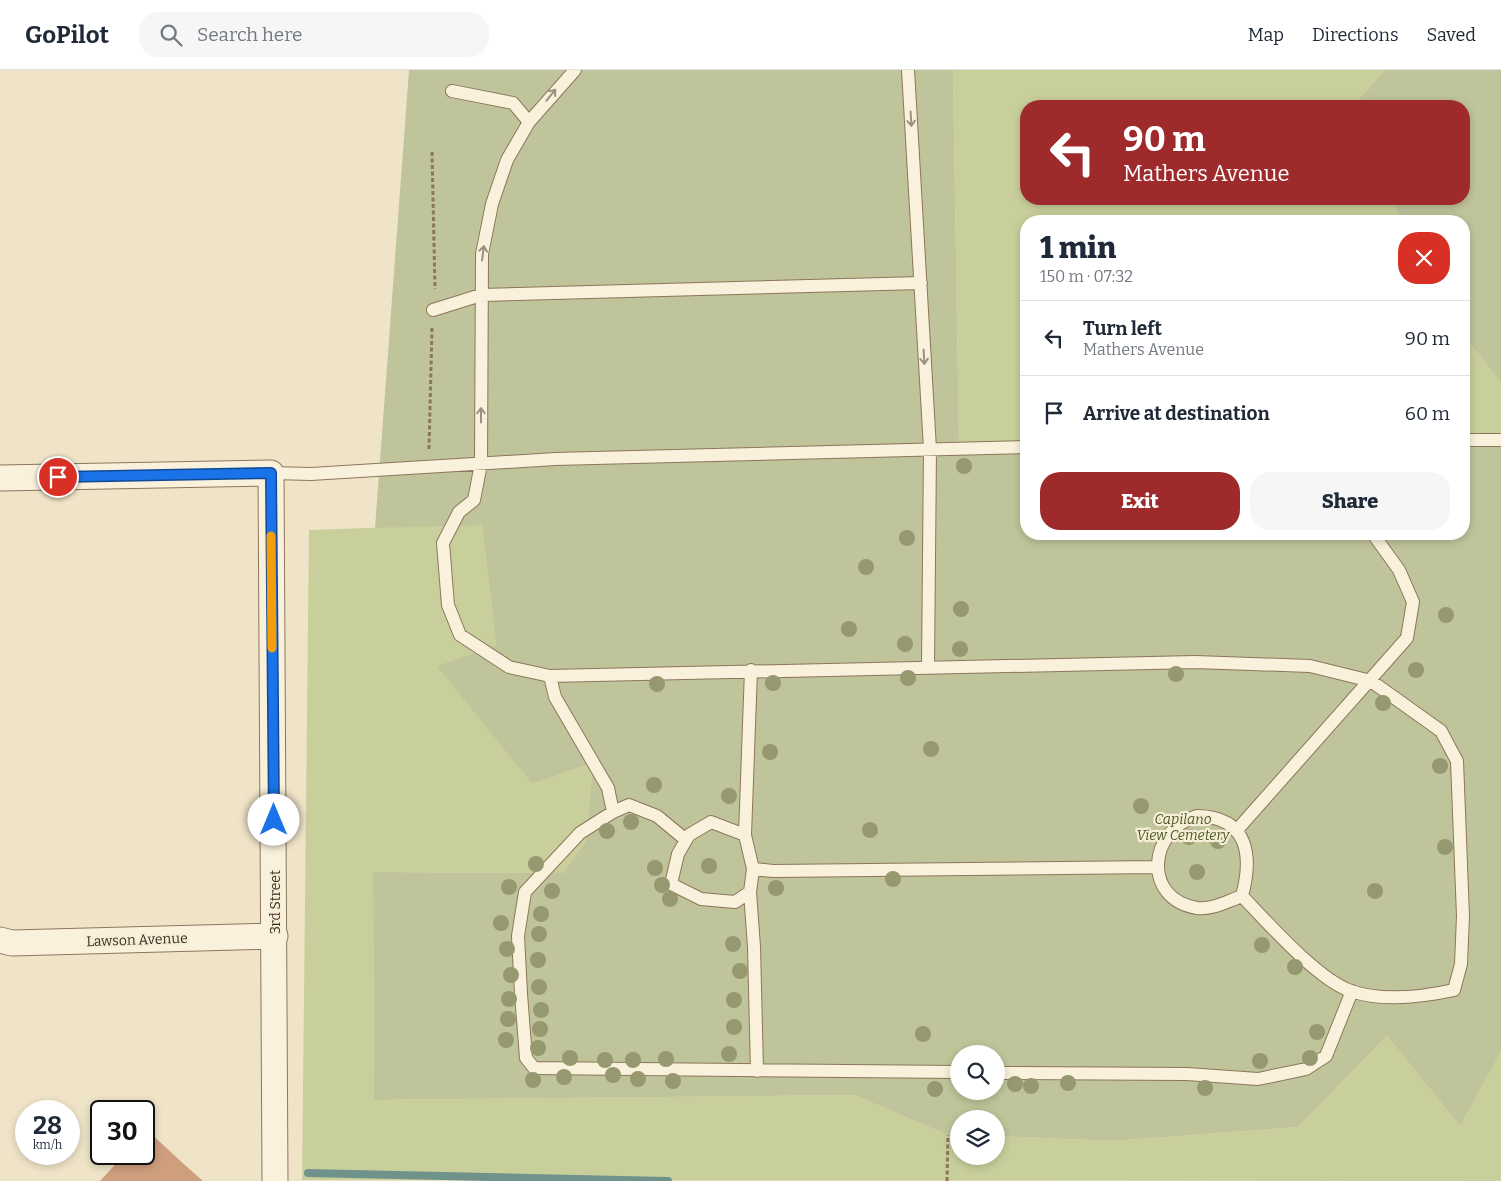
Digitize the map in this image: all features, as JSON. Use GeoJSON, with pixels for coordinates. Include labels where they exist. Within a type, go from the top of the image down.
{"type":"FeatureCollection","features":[{"type":"Feature","properties":{"kind":"street"},"geometry":{"type":"LineString","coordinates":[[0,478],[271,473]]}},
{"type":"Feature","properties":{"kind":"street","name":"3rd Street"},"geometry":{"type":"LineString","coordinates":[[271,473],[275,1181]]}},
{"type":"Feature","properties":{"kind":"street","name":"Lawson Avenue"},"geometry":{"type":"LineString","coordinates":[[0,940],[12,943],[275,936]]}},
{"type":"Feature","properties":{"kind":"lane"},"geometry":{"type":"LineString","coordinates":[[575,70],[529,122],[507,160],[492,204],[482,254],[482,464],[474,500],[459,512],[443,543],[448,605],[460,635],[509,667],[550,676],[751,670],[1195,662],[1310,666],[1371,681],[1441,731],[1457,761],[1463,916],[1461,964],[1454,990],[1432,995],[1392,997],[1352,991],[1331,980],[1287,942],[1242,896]]}},
{"type":"Feature","properties":{"kind":"lane"},"geometry":{"type":"LineString","coordinates":[[908,70],[930,448],[928,667]]}},
{"type":"Feature","properties":{"kind":"lane"},"geometry":{"type":"LineString","coordinates":[[452,91],[513,103],[529,122]]}},
{"type":"Feature","properties":{"kind":"lane"},"geometry":{"type":"LineString","coordinates":[[433,310],[481,295],[920,283]]}},
{"type":"Feature","properties":{"kind":"lane"},"geometry":{"type":"LineString","coordinates":[[1470,440],[1501,440]]}},
{"type":"Feature","properties":{"kind":"lane"},"geometry":{"type":"LineString","coordinates":[[271,473],[311,474],[482,464],[930,448],[1020,447]]}},
{"type":"Feature","properties":{"kind":"lane"},"geometry":{"type":"LineString","coordinates":[[1237,830],[1353,698],[1371,681],[1407,638],[1413,602],[1400,570],[1378,540]]}},
{"type":"Feature","properties":{"kind":"lane"},"geometry":{"type":"LineString","coordinates":[[751,670],[745,835],[753,869],[750,892],[754,947],[756,1071]]}},
{"type":"Feature","properties":{"kind":"lane"},"geometry":{"type":"LineString","coordinates":[[550,676],[559,704],[608,788],[613,812]]}},
{"type":"Feature","properties":{"kind":"lane"},"geometry":{"type":"LineString","coordinates":[[686,840],[657,816],[630,805],[613,812],[580,833],[525,892],[518,936],[526,1058],[534,1068],[950,1072]]}},
{"type":"Feature","properties":{"kind":"lane"},"geometry":{"type":"LineString","coordinates":[[1198,816],[1212,817],[1225,822],[1237,830],[1245,841],[1246,854],[1246,879],[1242,896],[1214,907],[1198,908],[1183,904],[1170,895],[1162,882],[1157,867],[1158,853],[1164,840],[1184,820],[1198,816]]}},
{"type":"Feature","properties":{"kind":"lane"},"geometry":{"type":"LineString","coordinates":[[745,835],[711,822],[689,835],[678,854],[671,884],[701,899],[735,902],[750,892]]}},
{"type":"Feature","properties":{"kind":"lane"},"geometry":{"type":"LineString","coordinates":[[753,869],[773,871],[1157,867]]}},
{"type":"Feature","properties":{"kind":"lane"},"geometry":{"type":"LineString","coordinates":[[1005,1073],[1187,1074],[1258,1079],[1306,1069],[1326,1056],[1352,991]]}},
{"type":"Feature","properties":{"kind":"path"},"geometry":{"type":"LineString","coordinates":[[428,467],[433,310],[436,280],[432,152]]}},
{"type":"Feature","properties":{"kind":"path"},"geometry":{"type":"LineString","coordinates":[[948,1134],[948,1181]]}},
{"type":"Feature","properties":{"kind":"green space","name":"Capilano View Cemetery"},"geometry":{"type":"Polygon","coordinates":[[[409,70],[953,70],[959,446],[1020,445],[1020,540],[1470,540],[1470,435],[1501,434],[1501,1052],[1460,1126],[1387,1036],[1298,1127],[1112,1141],[1005,1136],[1005,1110],[950,1110],[950,1135],[948,1135],[854,1095],[374,1100],[373,872],[563,873],[586,841],[593,763],[532,784],[437,666],[496,645],[482,525],[375,528],[409,70]]]}},
{"type":"Feature","properties":{"kind":"green space"},"geometry":{"type":"Polygon","coordinates":[[[953,70],[1385,70],[1358,100],[1020,100],[1020,205],[1394,205],[1399,215],[1020,215],[1020,445],[959,447],[953,70]]]}},
{"type":"Feature","properties":{"kind":"green space"},"geometry":{"type":"Polygon","coordinates":[[[1385,70],[1501,70],[1501,383],[1470,343],[1470,215],[1399,215],[1394,205],[1470,205],[1470,100],[1358,100],[1385,70]]]}},
{"type":"Feature","properties":{"kind":"green space"},"geometry":{"type":"Polygon","coordinates":[[[1470,343],[1501,383],[1501,434],[1470,435],[1470,343]]]}},
{"type":"Feature","properties":{"kind":"green space"},"geometry":{"type":"Polygon","coordinates":[[[482,524],[496,645],[438,666],[532,784],[593,763],[586,841],[563,873],[373,872],[374,1100],[854,1095],[950,1135],[950,1165],[1005,1165],[1005,1136],[1112,1141],[1298,1127],[1387,1036],[1460,1126],[1501,1052],[1501,1181],[302,1180],[309,530],[482,524]]]}},
{"type":"Feature","properties":{"kind":"building"},"geometry":{"type":"Polygon","coordinates":[[[155,1137],[203,1181],[100,1181],[115,1165],[155,1165],[155,1137]]]}},
{"type":"Feature","properties":{"kind":"waterway"},"geometry":{"type":"LineString","coordinates":[[308,1173],[668,1181]]}},
{"type":"Feature","properties":{"kind":"slow traffic"},"geometry":{"type":"LineString","coordinates":[[271,536],[272,648]]}},
{"type":"Feature","properties":{"kind":"route"},"geometry":{"type":"LineString","coordinates":[[58,477],[271,473],[274,820]]}}]}
